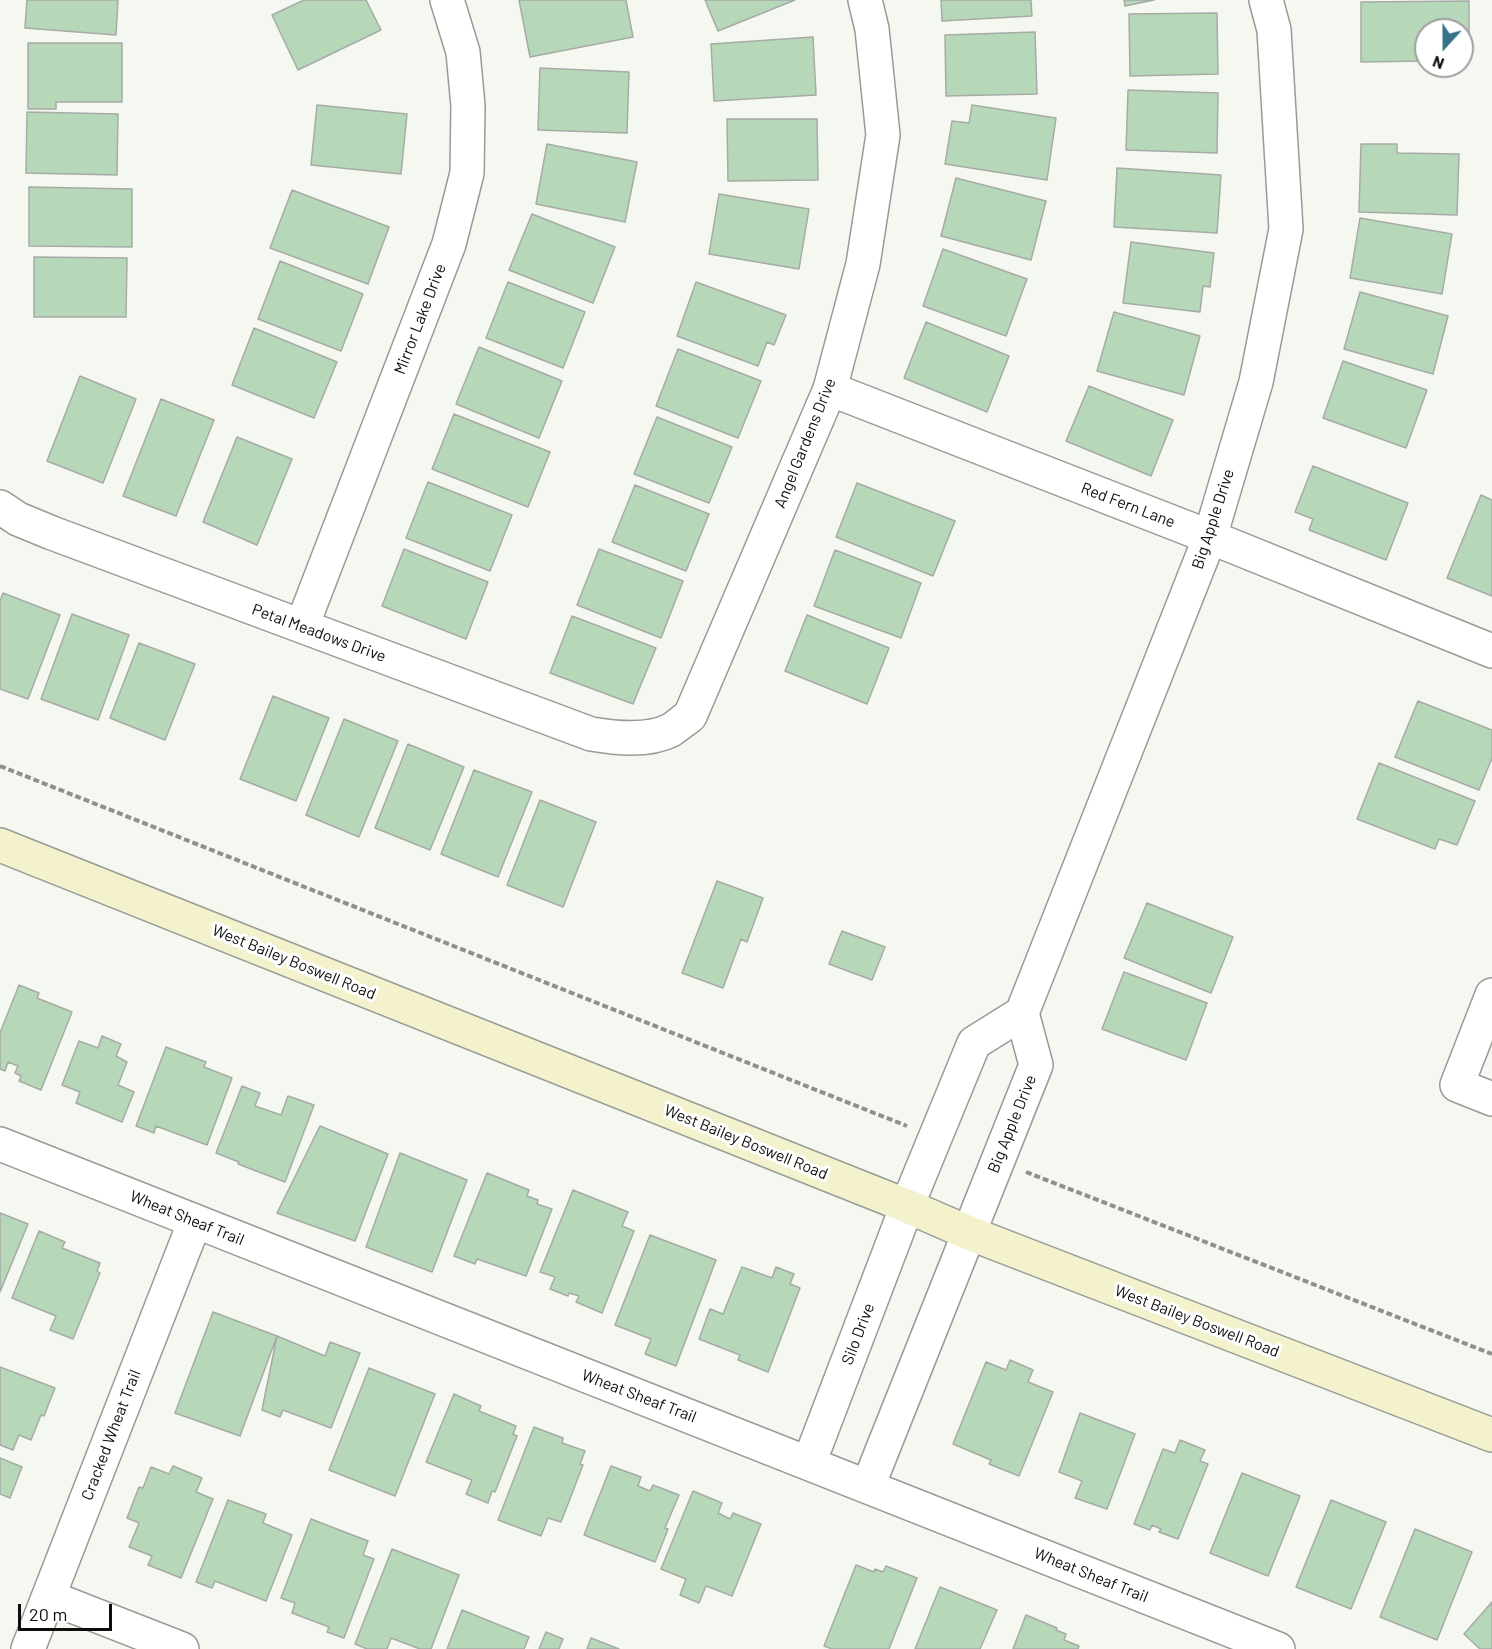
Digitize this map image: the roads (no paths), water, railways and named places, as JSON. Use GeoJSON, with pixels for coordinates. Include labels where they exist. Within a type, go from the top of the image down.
{"type":"FeatureCollection","features":[{"type":"Feature","properties":{"kind":"main road","name":"West Bailey Boswell Road"},"geometry":{"type":"LineString","coordinates":[[0,845],[907,1206],[969,1233],[1492,1435]]}},
{"type":"Feature","properties":{"kind":"street","name":"Mirror Lake Drive"},"geometry":{"type":"LineString","coordinates":[[302,626],[449,244],[467,173],[468,106],[463,52],[447,0]]}},
{"type":"Feature","properties":{"kind":"street","name":"Angel Gardens Drive"},"geometry":{"type":"LineString","coordinates":[[644,737],[670,731],[690,716],[830,389],[863,264],[883,135],[872,29],[865,0]]}},
{"type":"Feature","properties":{"kind":"street","name":"Big Apple Drive"},"geometry":{"type":"LineString","coordinates":[[969,1233],[1036,1065],[1022,1013],[1210,537],[1256,382],[1286,229],[1274,30],[1266,0]]}},
{"type":"Feature","properties":{"kind":"street","name":"Red Fern Lane"},"geometry":{"type":"LineString","coordinates":[[830,389],[1210,537],[1492,651]]}},
{"type":"Feature","properties":{"kind":"street","name":"Petal Meadows Drive"},"geometry":{"type":"LineString","coordinates":[[0,507],[18,519],[52,533],[591,734],[618,738],[644,737]]}},
{"type":"Feature","properties":{"kind":"street"},"geometry":{"type":"LineString","coordinates":[[1492,995],[1457,1085],[1492,1099]]}},
{"type":"Feature","properties":{"kind":"street"},"geometry":{"type":"LineString","coordinates":[[907,1206],[974,1043],[1022,1013]]}},
{"type":"Feature","properties":{"kind":"street","name":"Wheat Sheaf Trail"},"geometry":{"type":"LineString","coordinates":[[0,1144],[1278,1649]]}},
{"type":"Feature","properties":{"kind":"street","name":"Silo Drive"},"geometry":{"type":"LineString","coordinates":[[809,1463],[907,1206]]}},
{"type":"Feature","properties":{"kind":"street","name":"Cracked Wheat Trail"},"geometry":{"type":"LineString","coordinates":[[28,1649],[195,1221]]}},
{"type":"Feature","properties":{"kind":"street"},"geometry":{"type":"LineString","coordinates":[[867,1486],[969,1233]]}},
{"type":"Feature","properties":{"kind":"street"},"geometry":{"type":"LineString","coordinates":[[49,1597],[182,1649]]}}]}
